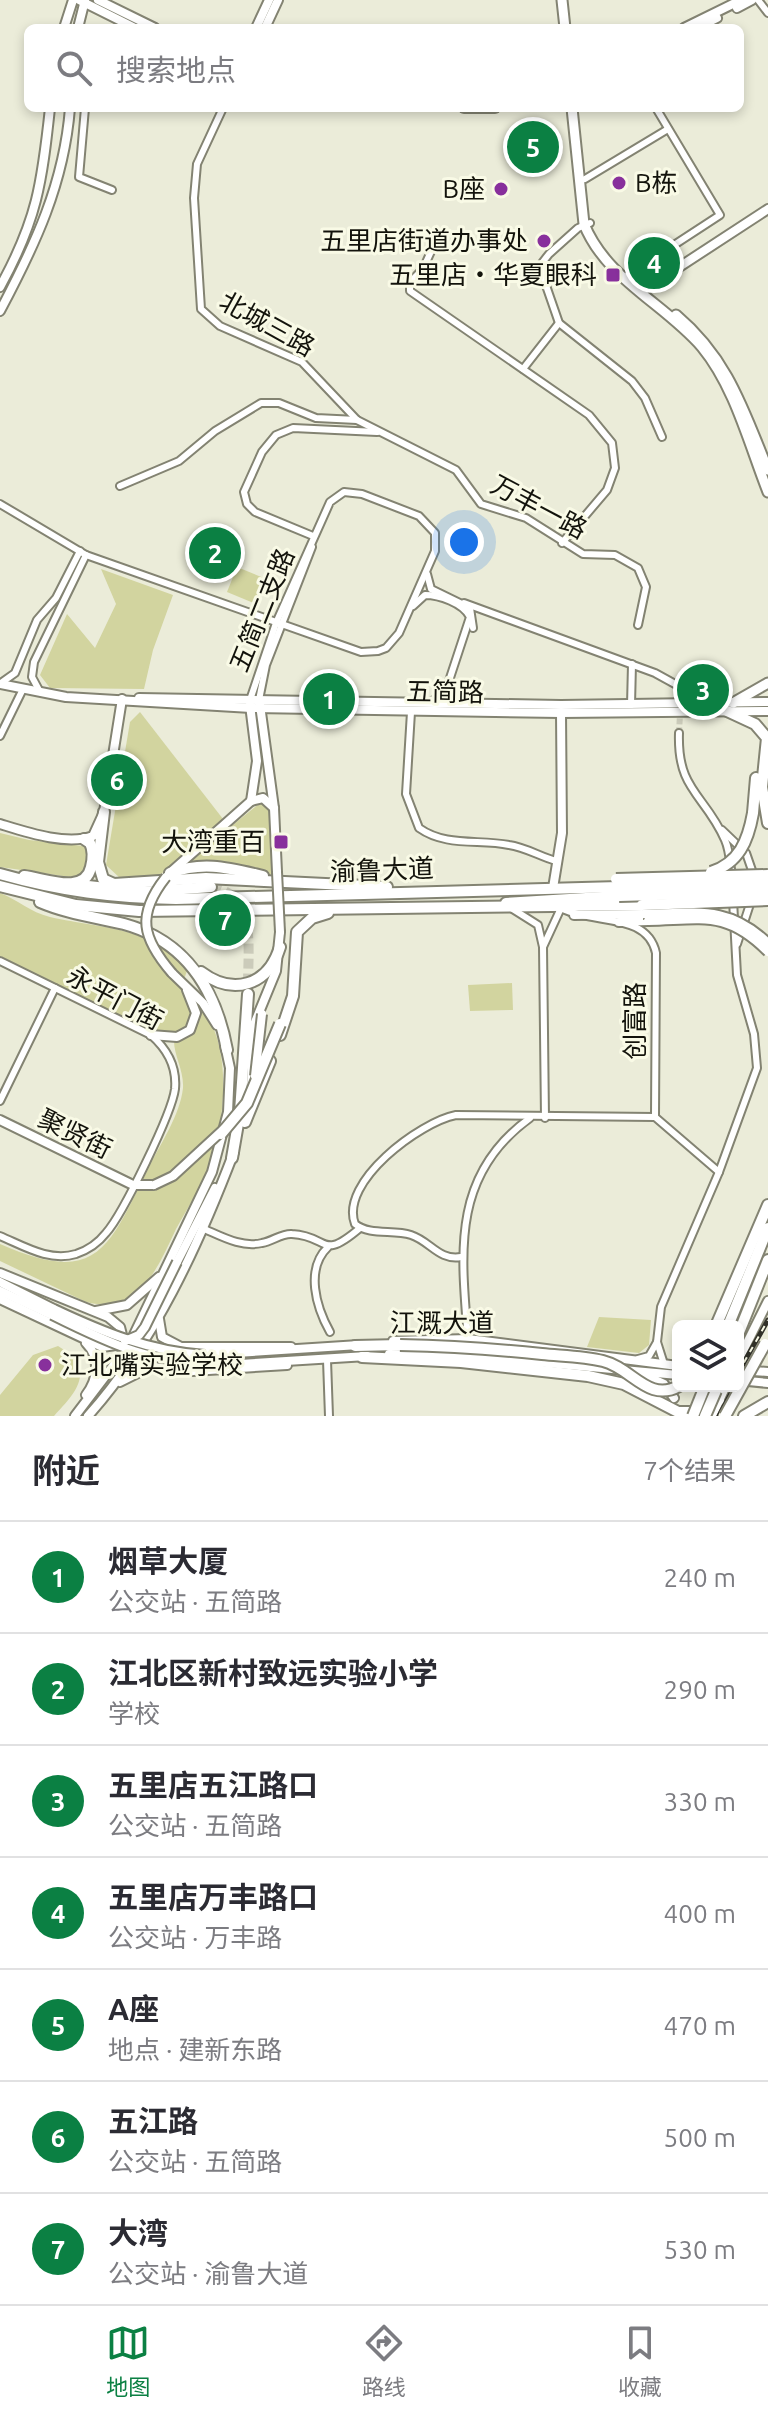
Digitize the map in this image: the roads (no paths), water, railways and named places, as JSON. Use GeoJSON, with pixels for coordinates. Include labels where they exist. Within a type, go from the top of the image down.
{"type":"FeatureCollection","features":[{"type":"Feature","properties":{"kind":"highway"},"geometry":{"type":"LineString","coordinates":[[730,707],[768,738]]}},
{"type":"Feature","properties":{"kind":"highway"},"geometry":{"type":"LineString","coordinates":[[694,877],[722,868],[732,861],[745,842],[753,813],[757,773],[768,738]]}},
{"type":"Feature","properties":{"kind":"highway"},"geometry":{"type":"LineString","coordinates":[[766,818],[762,787],[768,738]]}},
{"type":"Feature","properties":{"kind":"highway"},"geometry":{"type":"LineString","coordinates":[[104,812],[99,869],[108,882],[206,878],[370,885],[421,891]]}},
{"type":"Feature","properties":{"kind":"highway"},"geometry":{"type":"LineString","coordinates":[[70,884],[83,881],[91,868],[92,846],[84,839]]}},
{"type":"Feature","properties":{"kind":"highway"},"geometry":{"type":"LineString","coordinates":[[168,875],[200,864],[288,882]]}},
{"type":"Feature","properties":{"kind":"highway"},"geometry":{"type":"LineString","coordinates":[[0,874],[142,892],[211,887]]}},
{"type":"Feature","properties":{"kind":"highway","name":"渝鲁大道"},"geometry":{"type":"LineString","coordinates":[[0,874],[58,890],[107,898],[176,899],[768,884]]}},
{"type":"Feature","properties":{"kind":"highway"},"geometry":{"type":"LineString","coordinates":[[484,904],[694,877],[768,875]]}},
{"type":"Feature","properties":{"kind":"highway"},"geometry":{"type":"LineString","coordinates":[[618,887],[768,892]]}},
{"type":"Feature","properties":{"kind":"highway"},"geometry":{"type":"LineString","coordinates":[[4,888],[63,911],[141,930],[168,944],[193,966],[220,983],[243,986],[269,970],[280,947]]}},
{"type":"Feature","properties":{"kind":"highway","name":"渝鲁大道"},"geometry":{"type":"LineString","coordinates":[[4,888],[76,905],[130,911],[484,904],[511,908],[644,913]]}},
{"type":"Feature","properties":{"kind":"highway"},"geometry":{"type":"LineString","coordinates":[[644,913],[768,900]]}},
{"type":"Feature","properties":{"kind":"highway"},"geometry":{"type":"LineString","coordinates":[[245,1122],[286,1021],[293,988],[297,932],[312,918],[348,909]]}},
{"type":"Feature","properties":{"kind":"highway"},"geometry":{"type":"LineString","coordinates":[[193,966],[218,1010],[227,1050]]}},
{"type":"Feature","properties":{"kind":"highway"},"geometry":{"type":"LineString","coordinates":[[221,1134],[247,1103],[293,988]]}},
{"type":"Feature","properties":{"kind":"highway"},"geometry":{"type":"LineString","coordinates":[[230,1161],[240,1112],[248,994]]}},
{"type":"Feature","properties":{"kind":"highway"},"geometry":{"type":"LineString","coordinates":[[719,1320],[768,1205]]}},
{"type":"Feature","properties":{"kind":"highway"},"geometry":{"type":"LineString","coordinates":[[730,1320],[768,1228]]}},
{"type":"Feature","properties":{"kind":"highway"},"geometry":{"type":"LineString","coordinates":[[744,1320],[768,1260]]}},
{"type":"Feature","properties":{"kind":"highway"},"geometry":{"type":"LineString","coordinates":[[725,1416],[767,1341]]}},
{"type":"Feature","properties":{"kind":"highway"},"geometry":{"type":"LineString","coordinates":[[355,1346],[462,1346],[599,1360],[613,1364],[652,1390],[672,1388]]}},
{"type":"Feature","properties":{"kind":"highway"},"geometry":{"type":"LineString","coordinates":[[362,1357],[461,1362],[588,1376],[617,1382],[678,1412],[705,1412],[721,1392]]}},
{"type":"Feature","properties":{"kind":"highway"},"geometry":{"type":"LineString","coordinates":[[693,1416],[703,1392]]}},
{"type":"Feature","properties":{"kind":"highway"},"geometry":{"type":"LineString","coordinates":[[705,1416],[721,1392]]}},
{"type":"Feature","properties":{"kind":"highway"},"geometry":{"type":"LineString","coordinates":[[640,1393],[661,1416]]}},
{"type":"Feature","properties":{"kind":"highway"},"geometry":{"type":"LineString","coordinates":[[744,1416],[768,1402]]}},
{"type":"Feature","properties":{"kind":"main road"},"geometry":{"type":"LineString","coordinates":[[98,0],[147,24]]}},
{"type":"Feature","properties":{"kind":"main road"},"geometry":{"type":"LineString","coordinates":[[258,24],[269,0]]}},
{"type":"Feature","properties":{"kind":"main road"},"geometry":{"type":"LineString","coordinates":[[267,24],[278,0]]}},
{"type":"Feature","properties":{"kind":"main road"},"geometry":{"type":"LineString","coordinates":[[565,0],[568,24]]}},
{"type":"Feature","properties":{"kind":"main road"},"geometry":{"type":"LineString","coordinates":[[692,24],[741,0]]}},
{"type":"Feature","properties":{"kind":"main road"},"geometry":{"type":"LineString","coordinates":[[705,24],[755,0]]}},
{"type":"Feature","properties":{"kind":"main road"},"geometry":{"type":"LineString","coordinates":[[66,24],[80,1]]}},
{"type":"Feature","properties":{"kind":"main road"},"geometry":{"type":"LineString","coordinates":[[78,24],[80,1]]}},
{"type":"Feature","properties":{"kind":"main road"},"geometry":{"type":"LineString","coordinates":[[80,1],[127,24]]}},
{"type":"Feature","properties":{"kind":"main road"},"geometry":{"type":"LineString","coordinates":[[0,287],[25,241],[37,206],[49,112]]}},
{"type":"Feature","properties":{"kind":"main road"},"geometry":{"type":"LineString","coordinates":[[0,311],[46,219],[60,172],[69,112]]}},
{"type":"Feature","properties":{"kind":"main road"},"geometry":{"type":"LineString","coordinates":[[575,112],[587,224],[627,276],[692,328],[724,367],[768,470]]}},
{"type":"Feature","properties":{"kind":"main road"},"geometry":{"type":"LineString","coordinates":[[576,112],[585,179],[587,224]]}},
{"type":"Feature","properties":{"kind":"main road"},"geometry":{"type":"LineString","coordinates":[[644,290],[768,209]]}},
{"type":"Feature","properties":{"kind":"main road"},"geometry":{"type":"LineString","coordinates":[[644,290],[699,344],[718,370],[768,492]]}},
{"type":"Feature","properties":{"kind":"main road"},"geometry":{"type":"LineString","coordinates":[[730,707],[768,683]]}},
{"type":"Feature","properties":{"kind":"main road","name":"五简路"},"geometry":{"type":"LineString","coordinates":[[0,684],[40,692],[122,699],[157,696],[411,712],[561,713],[730,707],[768,702]]}},
{"type":"Feature","properties":{"kind":"main road"},"geometry":{"type":"LineString","coordinates":[[0,824],[84,839],[96,833],[104,812],[122,699]]}},
{"type":"Feature","properties":{"kind":"main road"},"geometry":{"type":"LineString","coordinates":[[251,801],[257,761],[255,704]]}},
{"type":"Feature","properties":{"kind":"main road"},"geometry":{"type":"LineString","coordinates":[[133,1185],[154,1185],[173,1176],[221,1134],[238,1112],[253,1081],[262,1014],[280,947],[274,808],[255,704]]}},
{"type":"Feature","properties":{"kind":"main road","name":"五简路"},"geometry":{"type":"LineString","coordinates":[[255,704],[730,707],[768,711]]}},
{"type":"Feature","properties":{"kind":"main road"},"geometry":{"type":"LineString","coordinates":[[553,888],[562,833],[561,713]]}},
{"type":"Feature","properties":{"kind":"main road"},"geometry":{"type":"LineString","coordinates":[[108,1343],[139,1335],[212,1172],[225,1131],[230,1089],[227,1050],[216,1021],[153,950],[146,931],[147,909],[168,875],[251,801],[263,798],[274,808]]}},
{"type":"Feature","properties":{"kind":"main road"},"geometry":{"type":"LineString","coordinates":[[619,922],[644,913],[723,921],[744,931],[768,952]]}},
{"type":"Feature","properties":{"kind":"main road"},"geometry":{"type":"LineString","coordinates":[[574,915],[723,913],[743,921],[768,943]]}},
{"type":"Feature","properties":{"kind":"main road"},"geometry":{"type":"LineString","coordinates":[[88,1416],[143,1345],[201,1228],[230,1161],[245,1122],[251,1087],[253,1027],[272,982]]}},
{"type":"Feature","properties":{"kind":"main road"},"geometry":{"type":"LineString","coordinates":[[151,1035],[177,1037],[190,1030],[196,1013],[185,986]]}},
{"type":"Feature","properties":{"kind":"main road","name":"聚贤街"},"geometry":{"type":"LineString","coordinates":[[0,1120],[133,1185]]}},
{"type":"Feature","properties":{"kind":"main road"},"geometry":{"type":"LineString","coordinates":[[75,1416],[122,1358],[230,1161]]}},
{"type":"Feature","properties":{"kind":"main road"},"geometry":{"type":"LineString","coordinates":[[90,1311],[111,1310],[136,1300],[174,1261]]}},
{"type":"Feature","properties":{"kind":"main road"},"geometry":{"type":"LineString","coordinates":[[0,1273],[114,1320],[120,1327],[120,1341],[108,1348],[0,1299]]}},
{"type":"Feature","properties":{"kind":"main road"},"geometry":{"type":"LineString","coordinates":[[0,1282],[53,1312]]}},
{"type":"Feature","properties":{"kind":"main road"},"geometry":{"type":"LineString","coordinates":[[0,1291],[53,1312]]}},
{"type":"Feature","properties":{"kind":"main road"},"geometry":{"type":"LineString","coordinates":[[744,1349],[768,1301]]}},
{"type":"Feature","properties":{"kind":"main road","name":"江溉大道"},"geometry":{"type":"LineString","coordinates":[[53,1312],[108,1343],[152,1359],[224,1365],[460,1355],[672,1375]]}},
{"type":"Feature","properties":{"kind":"main road","name":"江溉大道"},"geometry":{"type":"LineString","coordinates":[[53,1312],[138,1345],[205,1355],[279,1352],[299,1347],[355,1346],[401,1340],[468,1339],[672,1365]]}},
{"type":"Feature","properties":{"kind":"main road"},"geometry":{"type":"LineString","coordinates":[[160,1313],[158,1328],[162,1337],[181,1347]]}},
{"type":"Feature","properties":{"kind":"main road"},"geometry":{"type":"LineString","coordinates":[[68,1416],[96,1377],[96,1361],[90,1346],[76,1335]]}},
{"type":"Feature","properties":{"kind":"main road"},"geometry":{"type":"LineString","coordinates":[[129,1345],[299,1347]]}},
{"type":"Feature","properties":{"kind":"main road"},"geometry":{"type":"LineString","coordinates":[[122,1358],[153,1366],[214,1372],[269,1369],[307,1361]]}},
{"type":"Feature","properties":{"kind":"main road"},"geometry":{"type":"LineString","coordinates":[[105,1397],[130,1376],[153,1366]]}},
{"type":"Feature","properties":{"kind":"main road"},"geometry":{"type":"LineString","coordinates":[[744,1370],[768,1372]]}},
{"type":"Feature","properties":{"kind":"main road"},"geometry":{"type":"LineString","coordinates":[[638,1373],[664,1384],[674,1398]]}},
{"type":"Feature","properties":{"kind":"main road"},"geometry":{"type":"LineString","coordinates":[[744,1381],[768,1383]]}},
{"type":"Feature","properties":{"kind":"main road"},"geometry":{"type":"LineString","coordinates":[[712,1416],[722,1392]]}},
{"type":"Feature","properties":{"kind":"street"},"geometry":{"type":"LineString","coordinates":[[755,0],[768,13]]}},
{"type":"Feature","properties":{"kind":"street"},"geometry":{"type":"LineString","coordinates":[[78,174],[85,112]]}},
{"type":"Feature","properties":{"kind":"street","name":"北城三路"},"geometry":{"type":"LineString","coordinates":[[221,112],[197,164],[194,198],[201,309],[220,326],[302,362],[357,420]]}},
{"type":"Feature","properties":{"kind":"street"},"geometry":{"type":"LineString","coordinates":[[627,276],[720,215],[658,112]]}},
{"type":"Feature","properties":{"kind":"street"},"geometry":{"type":"LineString","coordinates":[[585,179],[668,129]]}},
{"type":"Feature","properties":{"kind":"street"},"geometry":{"type":"LineString","coordinates":[[60,172],[78,174],[88,183],[112,190]]}},
{"type":"Feature","properties":{"kind":"street"},"geometry":{"type":"LineString","coordinates":[[587,224],[549,254],[541,269],[559,323],[632,381],[645,398],[662,437]]}},
{"type":"Feature","properties":{"kind":"street"},"geometry":{"type":"LineString","coordinates":[[433,247],[423,269],[410,282],[410,291],[589,415],[612,443],[615,468],[607,490],[562,543]]}},
{"type":"Feature","properties":{"kind":"street"},"geometry":{"type":"LineString","coordinates":[[523,369],[559,323]]}},
{"type":"Feature","properties":{"kind":"street","name":"万丰一路"},"geometry":{"type":"LineString","coordinates":[[120,486],[179,461],[215,431],[261,403],[279,403],[316,418],[357,420],[456,470],[481,504],[526,518],[583,554],[615,555],[643,574],[646,587],[638,625]]}},
{"type":"Feature","properties":{"kind":"street"},"geometry":{"type":"LineString","coordinates":[[313,536],[255,512],[247,504],[246,485],[262,452],[276,435],[293,428],[358,428],[387,434]]}},
{"type":"Feature","properties":{"kind":"street","name":"五简二支路"},"geometry":{"type":"LineString","coordinates":[[255,704],[279,624],[313,536],[324,510],[337,495],[362,494],[426,520],[436,542],[408,611],[393,641],[386,648],[370,653],[279,624]]}},
{"type":"Feature","properties":{"kind":"street"},"geometry":{"type":"LineString","coordinates":[[0,504],[83,553],[279,624]]}},
{"type":"Feature","properties":{"kind":"street"},"geometry":{"type":"LineString","coordinates":[[0,684],[12,677],[37,620],[56,598],[83,553]]}},
{"type":"Feature","properties":{"kind":"street"},"geometry":{"type":"LineString","coordinates":[[40,692],[32,677],[34,662],[83,553]]}},
{"type":"Feature","properties":{"kind":"street"},"geometry":{"type":"LineString","coordinates":[[428,565],[427,577],[431,589],[632,664],[675,684]]}},
{"type":"Feature","properties":{"kind":"street"},"geometry":{"type":"LineString","coordinates":[[408,611],[425,595],[433,595],[463,607],[468,613],[469,626]]}},
{"type":"Feature","properties":{"kind":"street"},"geometry":{"type":"LineString","coordinates":[[464,603],[474,618]]}},
{"type":"Feature","properties":{"kind":"street"},"geometry":{"type":"LineString","coordinates":[[425,703],[445,693],[474,618],[486,615],[503,618]]}},
{"type":"Feature","properties":{"kind":"street"},"geometry":{"type":"LineString","coordinates":[[454,704],[449,694],[474,618]]}},
{"type":"Feature","properties":{"kind":"street"},"geometry":{"type":"LineString","coordinates":[[631,706],[632,664]]}},
{"type":"Feature","properties":{"kind":"street"},"geometry":{"type":"LineString","coordinates":[[0,736],[23,689]]}},
{"type":"Feature","properties":{"kind":"street"},"geometry":{"type":"LineString","coordinates":[[411,712],[406,794],[419,828],[445,841],[514,845],[556,861]]}},
{"type":"Feature","properties":{"kind":"street"},"geometry":{"type":"LineString","coordinates":[[632,1360],[649,1356],[657,1342],[661,1307],[719,1172],[757,1068],[754,1034],[741,997],[735,959],[733,881],[728,849],[718,827],[683,777],[678,756],[679,733]]}},
{"type":"Feature","properties":{"kind":"street"},"geometry":{"type":"LineString","coordinates":[[718,827],[746,853],[755,879],[735,959]]}},
{"type":"Feature","properties":{"kind":"street"},"geometry":{"type":"LineString","coordinates":[[511,908],[538,925],[543,947],[545,1118]]}},
{"type":"Feature","properties":{"kind":"street"},"geometry":{"type":"LineString","coordinates":[[543,947],[561,908]]}},
{"type":"Feature","properties":{"kind":"street","name":"创富路"},"geometry":{"type":"LineString","coordinates":[[561,908],[574,915],[619,922],[643,931],[656,953],[655,1117]]}},
{"type":"Feature","properties":{"kind":"street","name":"永平门街"},"geometry":{"type":"LineString","coordinates":[[0,961],[151,1035],[169,1056],[175,1087],[172,1103],[109,1231],[76,1254],[49,1256],[0,1236]]}},
{"type":"Feature","properties":{"kind":"street"},"geometry":{"type":"LineString","coordinates":[[0,1101],[55,988]]}},
{"type":"Feature","properties":{"kind":"street"},"geometry":{"type":"LineString","coordinates":[[360,1228],[353,1218],[353,1209],[363,1184],[402,1142],[425,1127],[456,1115],[655,1117],[719,1172]]}},
{"type":"Feature","properties":{"kind":"street"},"geometry":{"type":"LineString","coordinates":[[468,1339],[461,1257],[470,1198],[476,1180],[498,1145],[531,1118]]}},
{"type":"Feature","properties":{"kind":"street"},"geometry":{"type":"LineString","coordinates":[[201,1228],[244,1245],[260,1244],[287,1233],[300,1234],[328,1247],[337,1246],[360,1228],[415,1236],[442,1256],[461,1257]]}},
{"type":"Feature","properties":{"kind":"street"},"geometry":{"type":"LineString","coordinates":[[328,1247],[320,1255],[314,1286],[330,1332]]}},
{"type":"Feature","properties":{"kind":"street"},"geometry":{"type":"LineString","coordinates":[[657,1342],[664,1364]]}},
{"type":"Feature","properties":{"kind":"street"},"geometry":{"type":"LineString","coordinates":[[327,1360],[329,1416]]}},
{"type":"Feature","properties":{"kind":"tunnel"},"geometry":{"type":"LineString","coordinates":[[675,684],[681,694],[679,733]]}},
{"type":"Feature","properties":{"kind":"tunnel"},"geometry":{"type":"LineString","coordinates":[[211,887],[226,892],[237,901],[244,913],[249,944],[248,992]]}},
{"type":"Feature","properties":{"kind":"railway"},"geometry":{"type":"LineString","coordinates":[[744,1362],[768,1320]]}},
{"type":"Feature","properties":{"kind":"railway"},"geometry":{"type":"LineString","coordinates":[[719,1416],[732,1392]]}},
{"type":"Feature","properties":{"kind":"place","name":"A座"},"geometry":{"type":"Point","coordinates":[533,147]}},
{"type":"Feature","properties":{"kind":"place","name":"B栋"},"geometry":{"type":"Point","coordinates":[619,183]}},
{"type":"Feature","properties":{"kind":"place","name":"B座"},"geometry":{"type":"Point","coordinates":[501,189]}},
{"type":"Feature","properties":{"kind":"place","name":"五里店街道办事处"},"geometry":{"type":"Point","coordinates":[544,241]}},
{"type":"Feature","properties":{"kind":"place","name":"五里店万丰路口"},"geometry":{"type":"Point","coordinates":[654,263]}},
{"type":"Feature","properties":{"kind":"place","name":"五里店‧华夏眼科"},"geometry":{"type":"Point","coordinates":[613,275]}},
{"type":"Feature","properties":{"kind":"place","name":"江北区新村致远实验小学"},"geometry":{"type":"Point","coordinates":[215,553]}},
{"type":"Feature","properties":{"kind":"place","name":"五里店五江路口"},"geometry":{"type":"Point","coordinates":[703,690]}},
{"type":"Feature","properties":{"kind":"place","name":"烟草大厦"},"geometry":{"type":"Point","coordinates":[329,699]}},
{"type":"Feature","properties":{"kind":"place","name":"五江路"},"geometry":{"type":"Point","coordinates":[117,780]}},
{"type":"Feature","properties":{"kind":"place","name":"大湾重百"},"geometry":{"type":"Point","coordinates":[281,842]}},
{"type":"Feature","properties":{"kind":"place","name":"大湾"},"geometry":{"type":"Point","coordinates":[225,920]}},
{"type":"Feature","properties":{"kind":"place","name":"江北嘴实验学校"},"geometry":{"type":"Point","coordinates":[45,1365]}}]}
